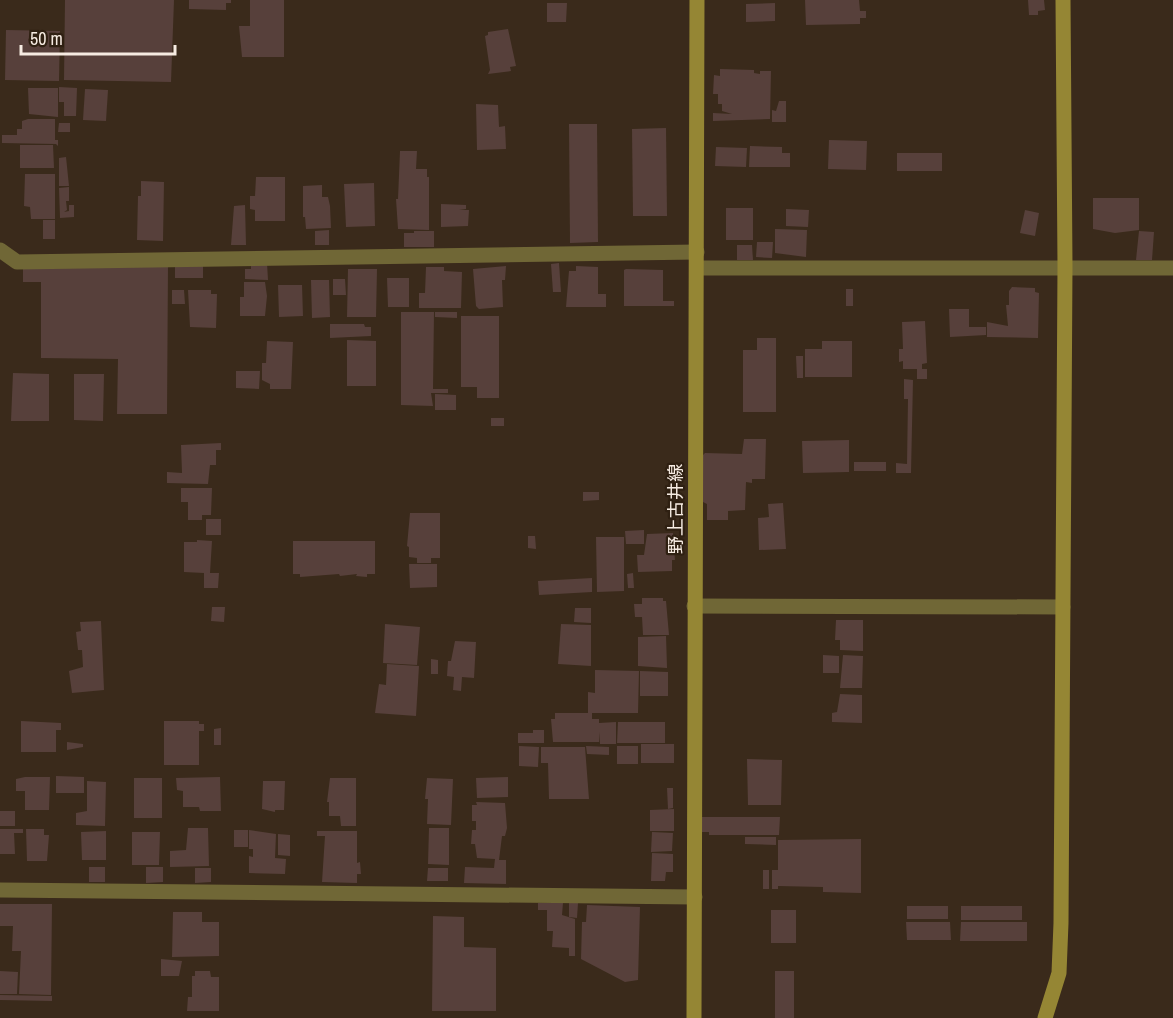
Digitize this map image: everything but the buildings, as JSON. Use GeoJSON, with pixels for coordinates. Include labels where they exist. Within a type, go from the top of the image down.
{"type":"FeatureCollection","features":[{"type":"Feature","properties":{"kind":"main road","name":"野上古井線"},"geometry":{"type":"LineString","coordinates":[[694,1018],[697,0]]}},
{"type":"Feature","properties":{"kind":"main road"},"geometry":{"type":"LineString","coordinates":[[1045,1018],[1059,973],[1061,923],[1065,266],[1063,0]]}},
{"type":"Feature","properties":{"kind":"street"},"geometry":{"type":"LineString","coordinates":[[0,250],[17,262],[697,252]]}},
{"type":"Feature","properties":{"kind":"street"},"geometry":{"type":"LineString","coordinates":[[697,268],[1065,266],[1173,268]]}},
{"type":"Feature","properties":{"kind":"street"},"geometry":{"type":"LineString","coordinates":[[694,606],[1063,607]]}},
{"type":"Feature","properties":{"kind":"street"},"geometry":{"type":"LineString","coordinates":[[0,890],[695,897]]}}]}
